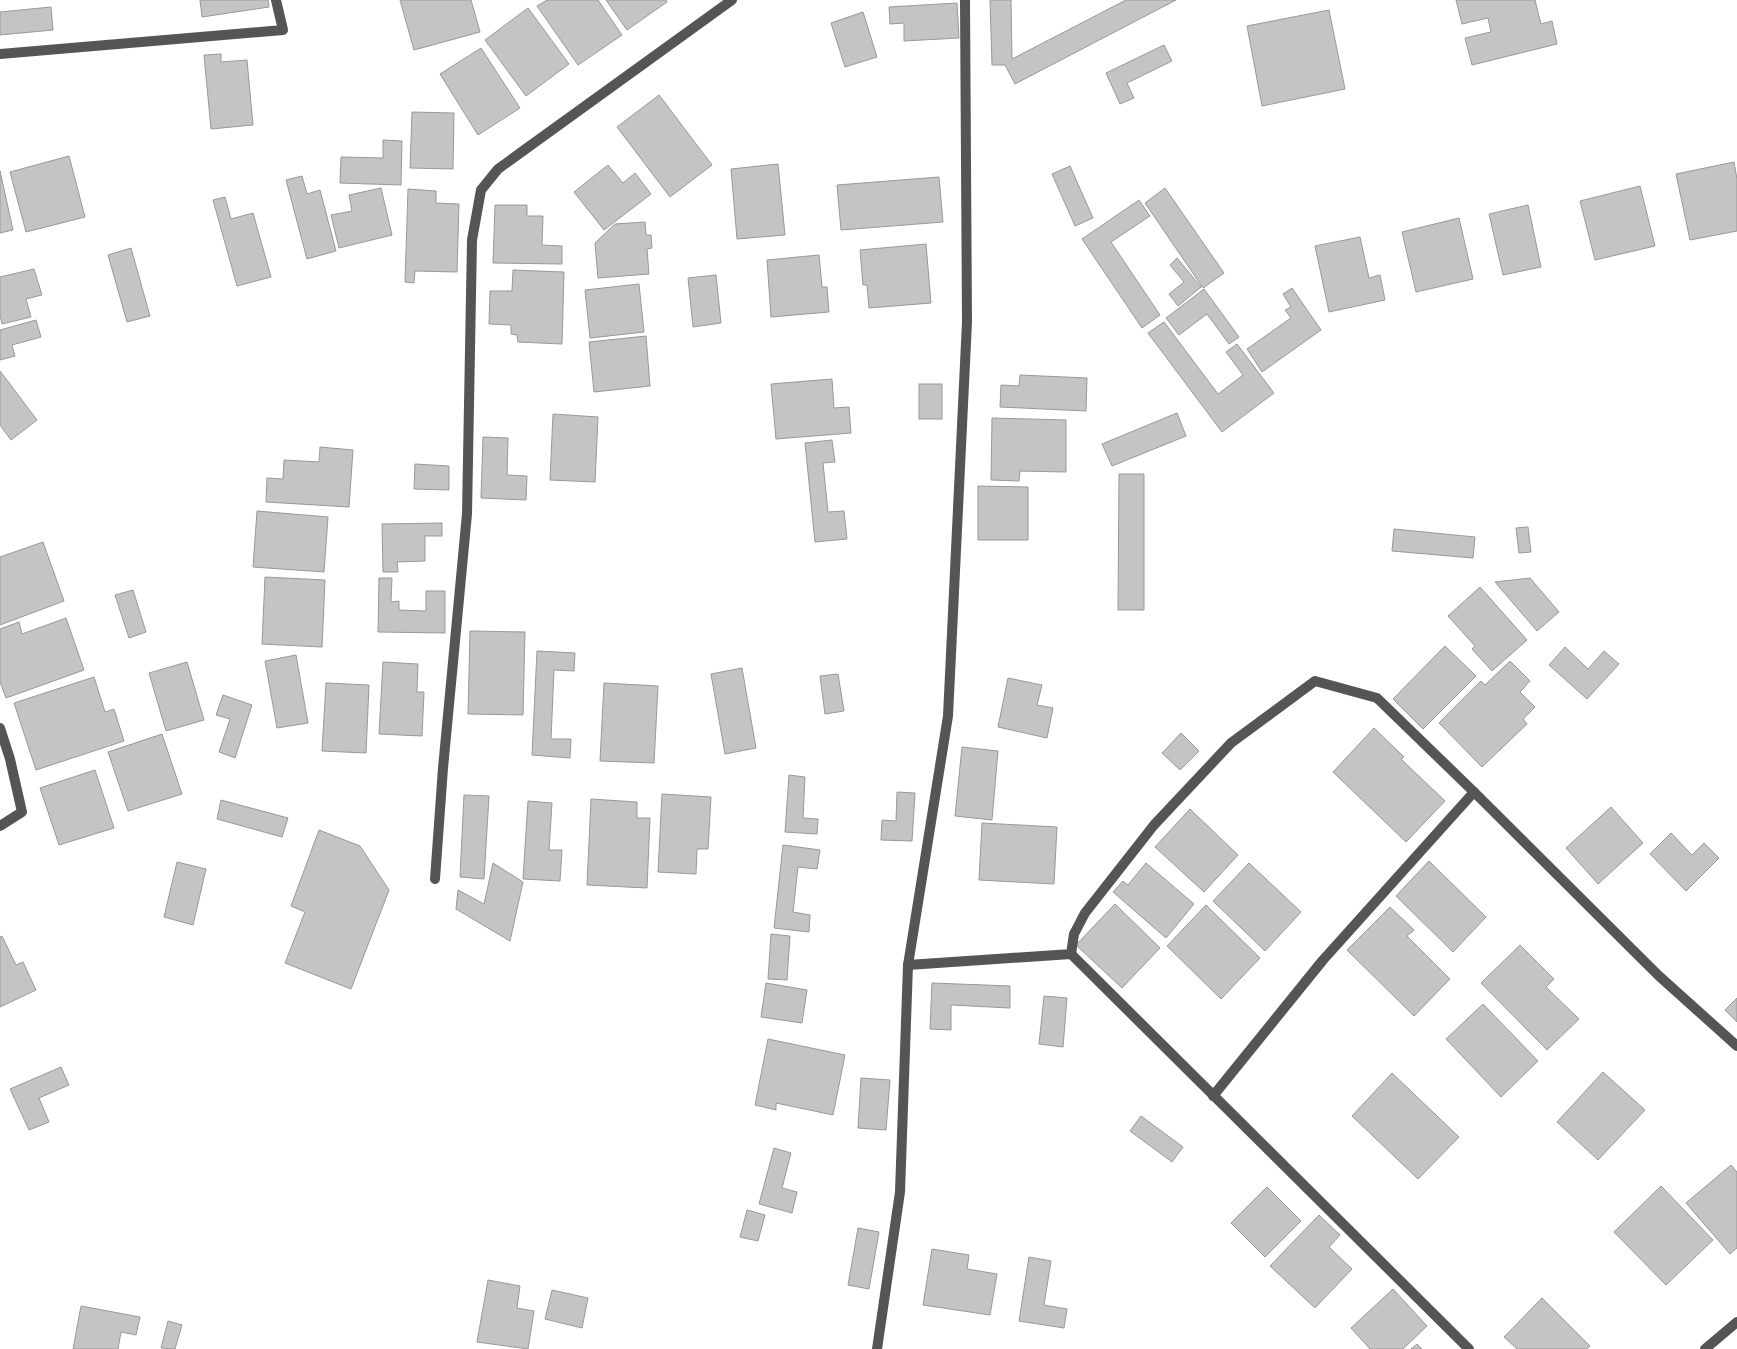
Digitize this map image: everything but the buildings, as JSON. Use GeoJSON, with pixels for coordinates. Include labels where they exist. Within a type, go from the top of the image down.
{"type":"FeatureCollection","features":[{"type":"Feature","properties":{"kind":"street"},"geometry":{"type":"LineString","coordinates":[[0,54],[283,30],[276,0]]}},
{"type":"Feature","properties":{"kind":"street"},"geometry":{"type":"LineString","coordinates":[[435,879],[443,768],[467,514],[472,240],[481,190],[498,169],[732,0]]}},
{"type":"Feature","properties":{"kind":"street"},"geometry":{"type":"LineString","coordinates":[[877,1349],[900,1192],[908,965],[948,716],[967,322],[964,0]]}},
{"type":"Feature","properties":{"kind":"street"},"geometry":{"type":"LineString","coordinates":[[1072,954],[1074,934],[1084,913],[1154,825],[1231,743],[1315,681],[1377,698],[1660,976],[1737,1046]]}},
{"type":"Feature","properties":{"kind":"street"},"geometry":{"type":"LineString","coordinates":[[0,728],[10,759],[22,812],[0,826]]}},
{"type":"Feature","properties":{"kind":"street"},"geometry":{"type":"LineString","coordinates":[[1213,1096],[1323,960],[1474,792]]}},
{"type":"Feature","properties":{"kind":"street"},"geometry":{"type":"LineString","coordinates":[[908,965],[1072,954],[1469,1349]]}},
{"type":"Feature","properties":{"kind":"street"},"geometry":{"type":"LineString","coordinates":[[1705,1349],[1737,1322]]}}]}
